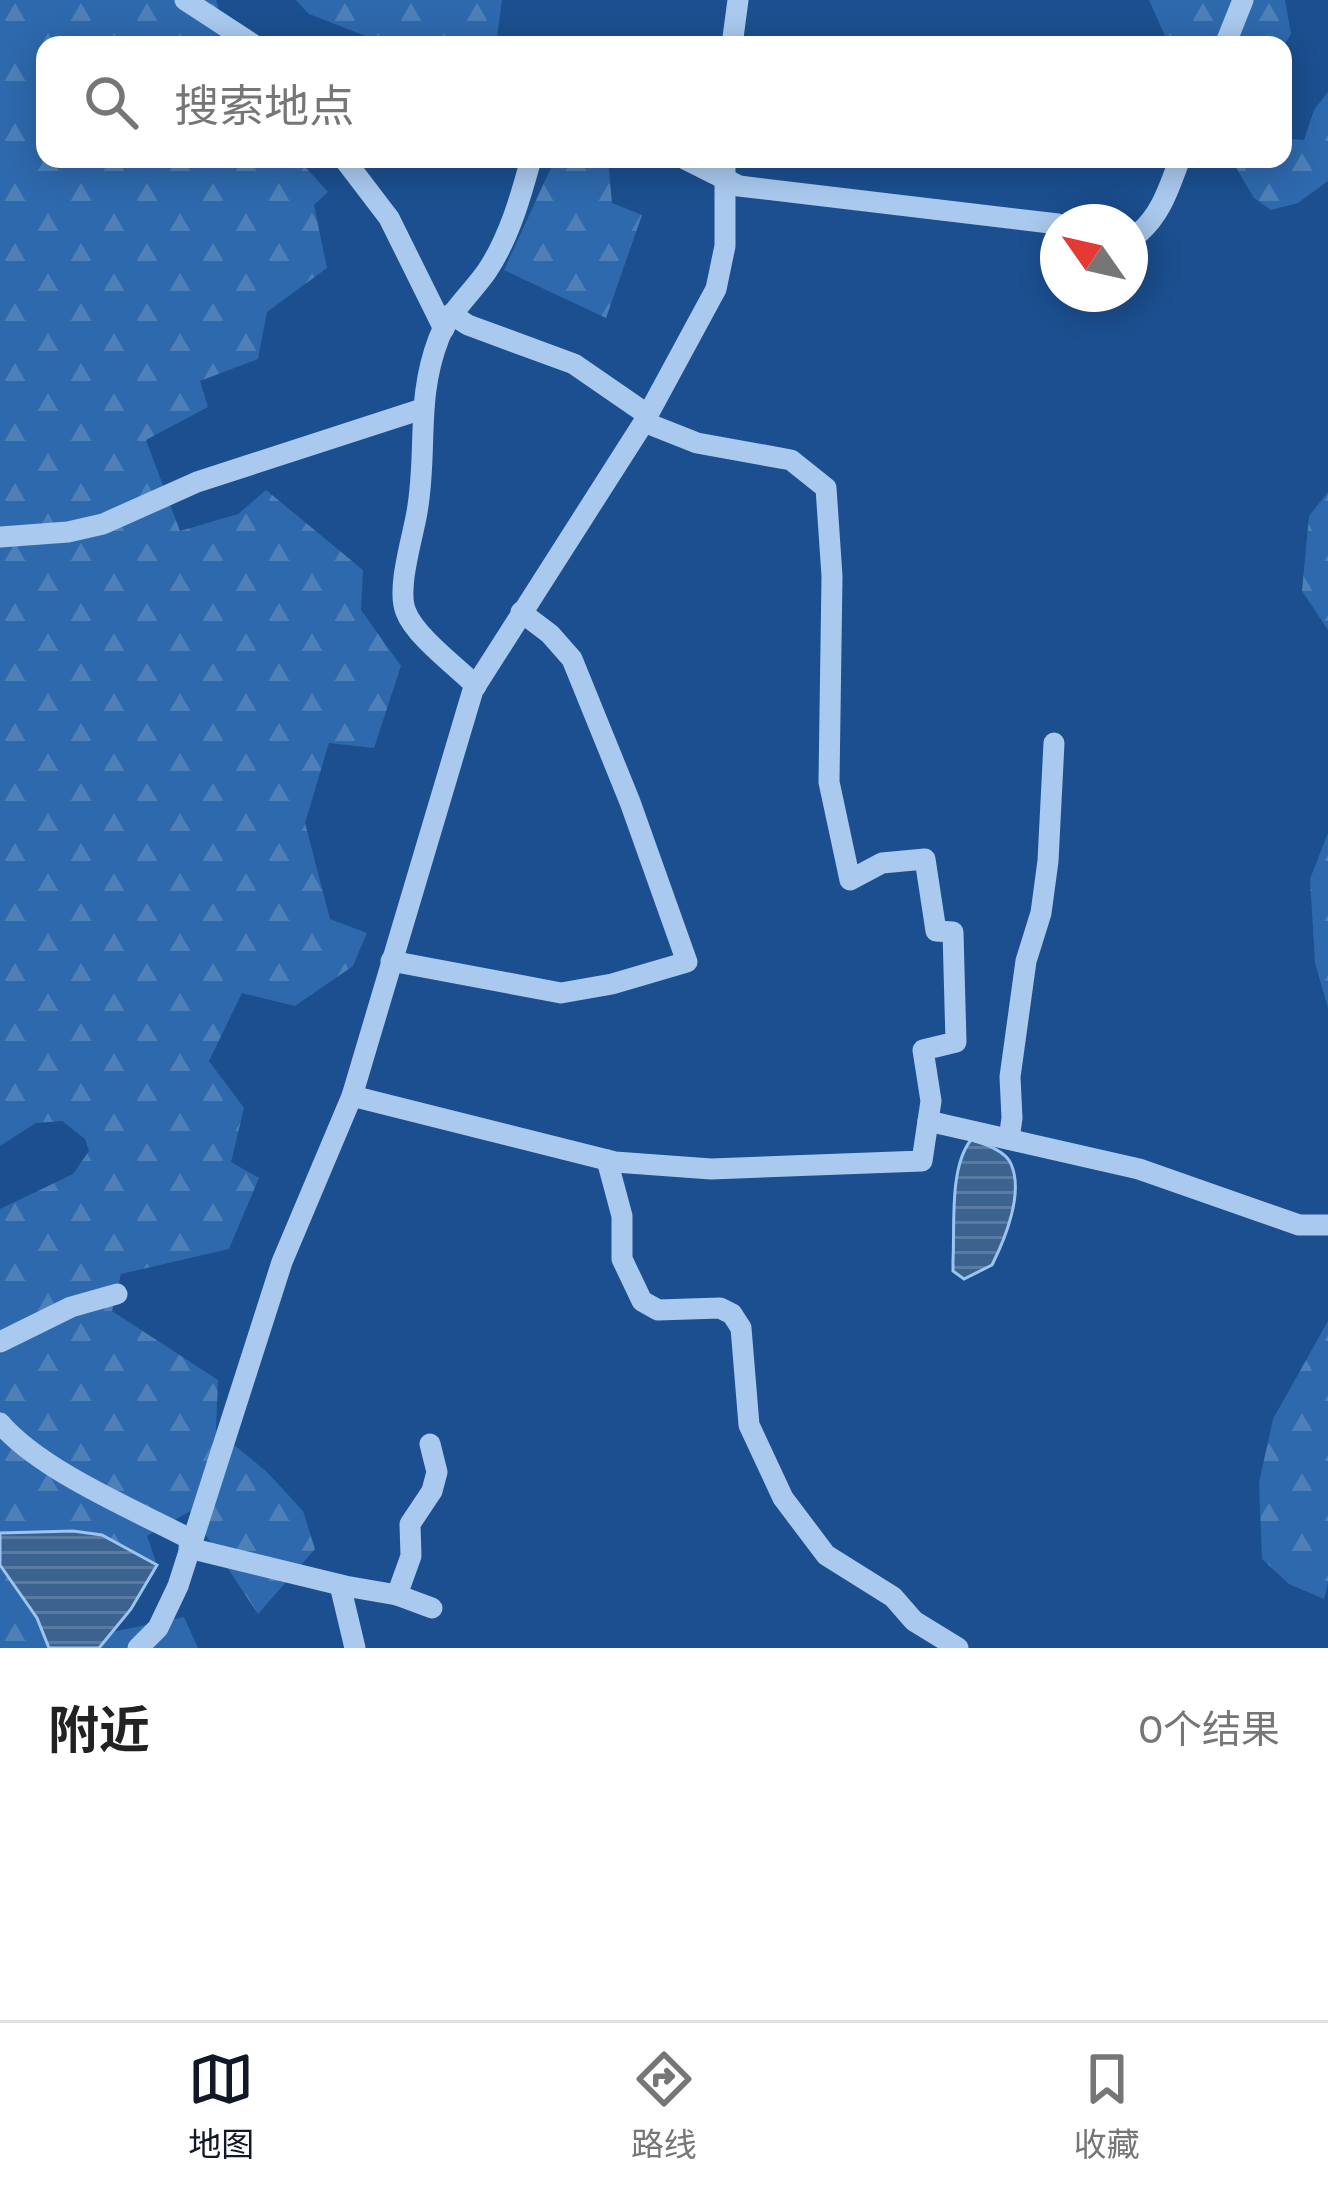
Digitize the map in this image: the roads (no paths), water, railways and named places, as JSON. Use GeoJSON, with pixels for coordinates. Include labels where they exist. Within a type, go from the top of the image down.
{"type":"FeatureCollection","features":[{"type":"Feature","properties":{"kind":"street"},"geometry":{"type":"LineString","coordinates":[[185,0],[240,36]]}},
{"type":"Feature","properties":{"kind":"street"},"geometry":{"type":"LineString","coordinates":[[734,36],[738,0]]}},
{"type":"Feature","properties":{"kind":"street"},"geometry":{"type":"LineString","coordinates":[[1229,36],[1243,0]]}},
{"type":"Feature","properties":{"kind":"street"},"geometry":{"type":"LineString","coordinates":[[351,168],[389,218],[447,322]]}},
{"type":"Feature","properties":{"kind":"street"},"geometry":{"type":"LineString","coordinates":[[476,686],[406,614],[403,596],[419,504],[422,395],[447,322],[488,270],[529,168]]}},
{"type":"Feature","properties":{"kind":"street"},"geometry":{"type":"LineString","coordinates":[[725,168],[739,186],[1040,222]]}},
{"type":"Feature","properties":{"kind":"street"},"geometry":{"type":"LineString","coordinates":[[138,1648],[158,1628],[191,1544],[282,1262],[352,1096],[476,686],[646,419],[716,289],[725,246],[725,168]]}},
{"type":"Feature","properties":{"kind":"street"},"geometry":{"type":"LineString","coordinates":[[1148,225],[1161,209],[1177,168]]}},
{"type":"Feature","properties":{"kind":"street"},"geometry":{"type":"LineString","coordinates":[[352,1096],[607,1160],[711,1168],[922,1161],[931,1101],[923,1050],[956,1042],[953,932],[936,931],[925,859],[882,863],[850,880],[829,782],[832,576],[826,488],[790,460],[698,443],[646,419],[574,364],[447,322]]}},
{"type":"Feature","properties":{"kind":"street"},"geometry":{"type":"LineString","coordinates":[[0,537],[103,524],[197,482],[422,409]]}},
{"type":"Feature","properties":{"kind":"street"},"geometry":{"type":"LineString","coordinates":[[391,961],[561,993],[612,985],[687,962],[572,659],[521,612]]}},
{"type":"Feature","properties":{"kind":"street"},"geometry":{"type":"LineString","coordinates":[[1009,1139],[1010,1077],[1048,861],[1054,743]]}},
{"type":"Feature","properties":{"kind":"street"},"geometry":{"type":"LineString","coordinates":[[928,1121],[1139,1169],[1299,1225],[1328,1224]]}},
{"type":"Feature","properties":{"kind":"street"},"geometry":{"type":"LineString","coordinates":[[607,1160],[622,1216],[622,1259],[642,1300],[658,1310],[720,1308],[732,1314],[741,1328],[749,1425],[783,1498],[826,1555],[893,1597],[914,1621],[958,1648]]}},
{"type":"Feature","properties":{"kind":"street"},"geometry":{"type":"LineString","coordinates":[[0,1342],[71,1306],[117,1294]]}},
{"type":"Feature","properties":{"kind":"street"},"geometry":{"type":"LineString","coordinates":[[0,1423],[22,1445],[191,1544],[340,1585],[397,1594],[432,1608]]}},
{"type":"Feature","properties":{"kind":"street"},"geometry":{"type":"LineString","coordinates":[[397,1594],[411,1556],[410,1525],[432,1490],[437,1472],[430,1444]]}},
{"type":"Feature","properties":{"kind":"street"},"geometry":{"type":"LineString","coordinates":[[340,1585],[355,1648]]}}]}
